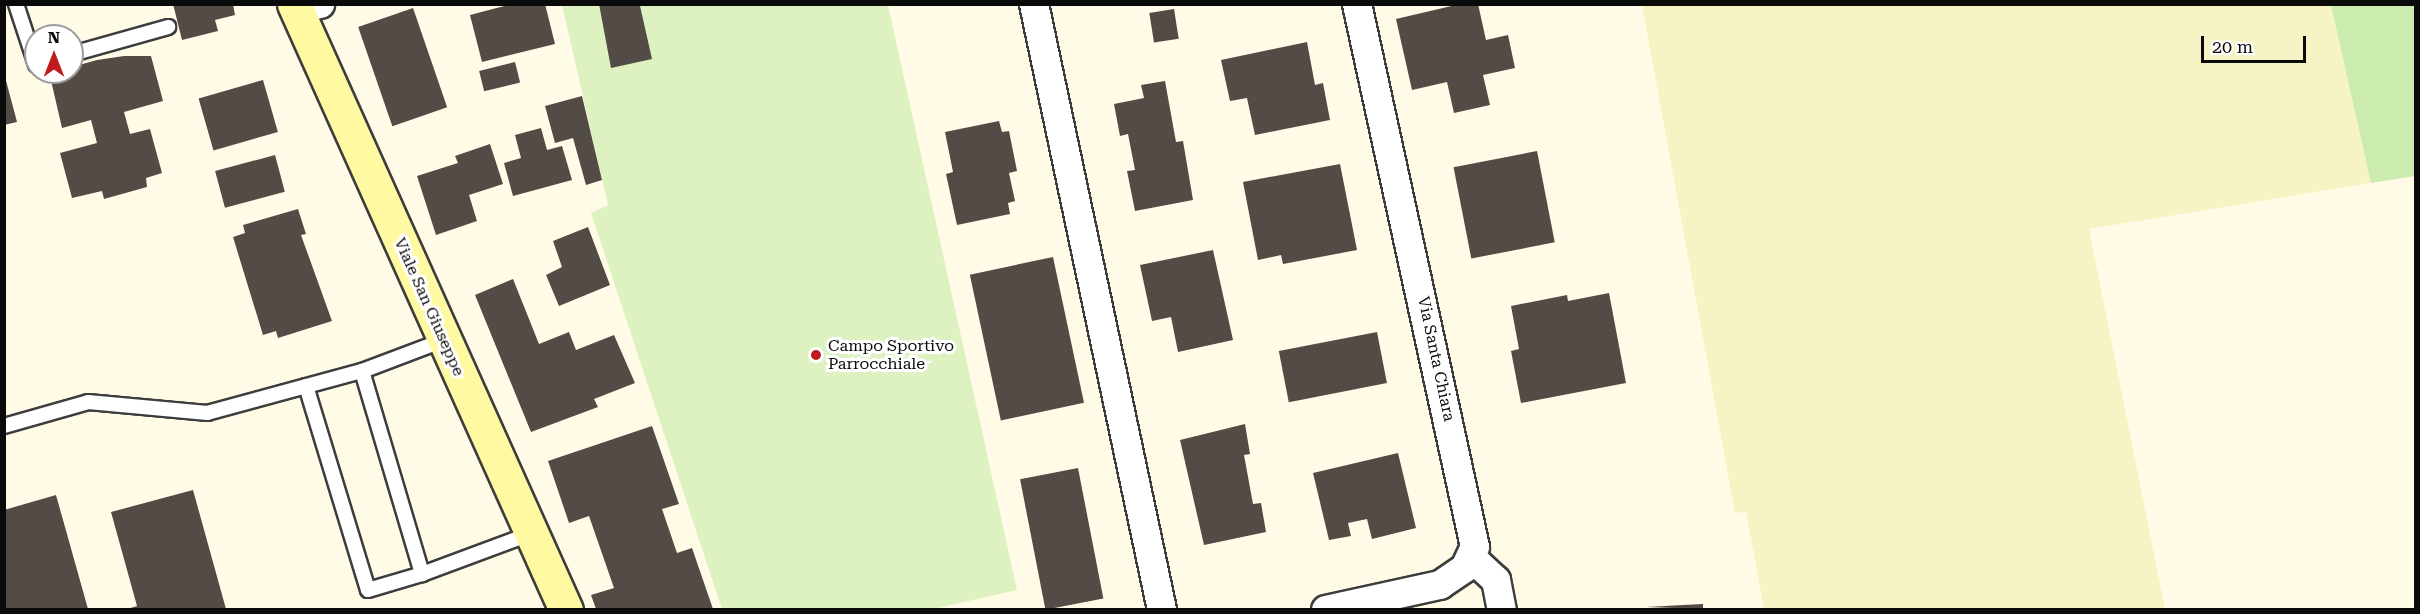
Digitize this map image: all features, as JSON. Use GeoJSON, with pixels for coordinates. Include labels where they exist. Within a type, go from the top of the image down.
{"type":"FeatureCollection","features":[{"type":"Feature","properties":{"kind":"main road","name":"Viale San Giuseppe"},"geometry":{"type":"LineString","coordinates":[[303,6],[444,340],[566,609]]}},
{"type":"Feature","properties":{"kind":"street"},"geometry":{"type":"LineString","coordinates":[[1034,4],[1162,609]]}},
{"type":"Feature","properties":{"kind":"street","name":"Via Santa Chiara"},"geometry":{"type":"LineString","coordinates":[[1357,4],[1473,523],[1472,558]]}},
{"type":"Feature","properties":{"kind":"street"},"geometry":{"type":"LineString","coordinates":[[1326,609],[1440,585],[1456,576],[1472,558],[1496,580],[1503,609]]}},
{"type":"Feature","properties":{"kind":"lane"},"geometry":{"type":"LineString","coordinates":[[16,4],[24,28]]}},
{"type":"Feature","properties":{"kind":"lane"},"geometry":{"type":"LineString","coordinates":[[84,51],[168,27]]}},
{"type":"Feature","properties":{"kind":"lane"},"geometry":{"type":"LineString","coordinates":[[4,426],[88,402],[207,413],[362,371],[444,340]]}},
{"type":"Feature","properties":{"kind":"lane"},"geometry":{"type":"LineString","coordinates":[[362,371],[422,574]]}},
{"type":"Feature","properties":{"kind":"lane"},"geometry":{"type":"LineString","coordinates":[[306,386],[368,590],[422,574],[532,533]]}},
{"type":"Feature","properties":{"kind":"shaded area"},"geometry":{"type":"Polygon","coordinates":[[[1642,5],[2331,5],[2371,183],[2089,229],[2165,609],[1764,609],[1746,512],[1735,513],[1642,5]]]}},
{"type":"Feature","properties":{"kind":"green space","name":"Campo Sportivo Parrocchiale"},"geometry":{"type":"Polygon","coordinates":[[[562,5],[888,5],[1017,590],[933,609],[722,609],[591,213],[608,205],[562,5]]]}},
{"type":"Feature","properties":{"kind":"green space"},"geometry":{"type":"Polygon","coordinates":[[[2331,5],[2415,5],[2415,176],[2371,183],[2331,5]]]}},
{"type":"Feature","properties":{"kind":"building"},"geometry":{"type":"Polygon","coordinates":[[[173,4],[233,4],[235,15],[215,20],[218,31],[182,40],[173,4]]]}},
{"type":"Feature","properties":{"kind":"building"},"geometry":{"type":"Polygon","coordinates":[[[512,4],[545,4],[555,44],[482,62],[470,15],[512,4]]]}},
{"type":"Feature","properties":{"kind":"building"},"geometry":{"type":"Polygon","coordinates":[[[599,4],[640,6],[652,59],[611,68],[599,4]]]}},
{"type":"Feature","properties":{"kind":"building"},"geometry":{"type":"Polygon","coordinates":[[[1460,4],[1478,4],[1486,40],[1508,35],[1515,68],[1483,75],[1490,105],[1454,113],[1447,82],[1412,90],[1396,19],[1460,4]]]}},
{"type":"Feature","properties":{"kind":"building"},"geometry":{"type":"Polygon","coordinates":[[[413,8],[447,107],[392,126],[358,27],[413,8]]]}},
{"type":"Feature","properties":{"kind":"building"},"geometry":{"type":"Polygon","coordinates":[[[1174,9],[1179,39],[1154,43],[1149,13],[1174,9]]]}},
{"type":"Feature","properties":{"kind":"building"},"geometry":{"type":"Polygon","coordinates":[[[1307,42],[1315,85],[1323,83],[1330,120],[1255,135],[1247,98],[1230,101],[1221,60],[1307,42]]]}},
{"type":"Feature","properties":{"kind":"building"},"geometry":{"type":"Polygon","coordinates":[[[124,56],[151,56],[163,101],[124,112],[130,134],[150,129],[162,173],[146,178],[147,187],[104,199],[102,191],[72,198],[60,153],[97,143],[91,120],[62,128],[52,84],[84,84],[84,64],[124,56]]]}},
{"type":"Feature","properties":{"kind":"building"},"geometry":{"type":"Polygon","coordinates":[[[515,62],[520,82],[484,91],[479,71],[515,62]]]}},
{"type":"Feature","properties":{"kind":"building"},"geometry":{"type":"Polygon","coordinates":[[[4,73],[17,122],[4,125],[4,73]]]}},
{"type":"Feature","properties":{"kind":"building"},"geometry":{"type":"Polygon","coordinates":[[[263,80],[278,132],[213,150],[199,98],[263,80]]]}},
{"type":"Feature","properties":{"kind":"building"},"geometry":{"type":"Polygon","coordinates":[[[1165,81],[1176,142],[1183,141],[1193,200],[1135,211],[1127,171],[1135,170],[1128,134],[1120,136],[1114,104],[1144,98],[1141,85],[1165,81]]]}},
{"type":"Feature","properties":{"kind":"building"},"geometry":{"type":"Polygon","coordinates":[[[582,96],[602,180],[586,185],[573,138],[555,143],[545,106],[582,96]]]}},
{"type":"Feature","properties":{"kind":"building"},"geometry":{"type":"Polygon","coordinates":[[[999,121],[1002,132],[1009,131],[1017,171],[1009,173],[1015,201],[1008,203],[1010,214],[957,225],[946,174],[953,172],[945,132],[999,121]]]}},
{"type":"Feature","properties":{"kind":"building"},"geometry":{"type":"Polygon","coordinates":[[[541,128],[547,150],[562,146],[572,180],[513,196],[504,163],[521,158],[515,135],[541,128]]]}},
{"type":"Feature","properties":{"kind":"building"},"geometry":{"type":"Polygon","coordinates":[[[490,144],[503,184],[469,195],[477,221],[436,235],[417,176],[458,163],[455,156],[490,144]]]}},
{"type":"Feature","properties":{"kind":"building"},"geometry":{"type":"Polygon","coordinates":[[[1537,151],[1555,242],[1471,259],[1454,167],[1537,151]]]}},
{"type":"Feature","properties":{"kind":"building"},"geometry":{"type":"Polygon","coordinates":[[[275,155],[285,192],[225,208],[215,171],[275,155]]]}},
{"type":"Feature","properties":{"kind":"building"},"geometry":{"type":"Polygon","coordinates":[[[1340,164],[1357,250],[1283,264],[1281,255],[1258,260],[1243,182],[1340,164]]]}},
{"type":"Feature","properties":{"kind":"building"},"geometry":{"type":"Polygon","coordinates":[[[298,209],[306,234],[301,235],[332,321],[278,338],[276,331],[263,335],[233,237],[245,233],[243,225],[298,209]]]}},
{"type":"Feature","properties":{"kind":"building"},"geometry":{"type":"Polygon","coordinates":[[[588,227],[610,285],[559,306],[546,275],[562,267],[553,241],[588,227]]]}},
{"type":"Feature","properties":{"kind":"building"},"geometry":{"type":"Polygon","coordinates":[[[1213,250],[1233,340],[1178,352],[1171,317],[1152,321],[1140,265],[1213,250]]]}},
{"type":"Feature","properties":{"kind":"building"},"geometry":{"type":"Polygon","coordinates":[[[1053,257],[1084,403],[1001,420],[970,275],[1053,257]]]}},
{"type":"Feature","properties":{"kind":"building"},"geometry":{"type":"Polygon","coordinates":[[[513,279],[539,344],[569,332],[576,350],[614,335],[635,383],[594,399],[598,407],[531,432],[475,295],[513,279]]]}},
{"type":"Feature","properties":{"kind":"building"},"geometry":{"type":"Polygon","coordinates":[[[1609,293],[1626,383],[1521,403],[1511,351],[1519,349],[1511,306],[1567,295],[1568,301],[1609,293]]]}},
{"type":"Feature","properties":{"kind":"building"},"geometry":{"type":"Polygon","coordinates":[[[1377,332],[1387,383],[1289,402],[1279,351],[1377,332]]]}},
{"type":"Feature","properties":{"kind":"building"},"geometry":{"type":"Polygon","coordinates":[[[1245,424],[1250,454],[1244,455],[1253,504],[1261,503],[1266,532],[1204,545],[1180,440],[1245,424]]]}},
{"type":"Feature","properties":{"kind":"building"},"geometry":{"type":"Polygon","coordinates":[[[652,426],[679,504],[662,509],[677,553],[692,548],[713,609],[596,609],[591,595],[614,588],[589,516],[569,523],[548,461],[652,426]]]}},
{"type":"Feature","properties":{"kind":"building"},"geometry":{"type":"Polygon","coordinates":[[[1398,453],[1416,528],[1372,539],[1367,519],[1348,523],[1351,536],[1329,540],[1313,473],[1398,453]]]}},
{"type":"Feature","properties":{"kind":"building"},"geometry":{"type":"Polygon","coordinates":[[[1078,468],[1103,599],[1045,610],[1020,479],[1078,468]]]}},
{"type":"Feature","properties":{"kind":"building"},"geometry":{"type":"Polygon","coordinates":[[[193,490],[226,609],[127,609],[137,606],[111,512],[193,490]]]}},
{"type":"Feature","properties":{"kind":"building"},"geometry":{"type":"Polygon","coordinates":[[[56,495],[88,609],[4,609],[4,510],[56,495]]]}},
{"type":"Feature","properties":{"kind":"building"},"geometry":{"type":"Polygon","coordinates":[[[1703,604],[1703,609],[1646,607],[1683,605],[1703,604]]]}},
{"type":"Feature","properties":{"kind":"place","name":"Campo Sportivo Parrocchiale"},"geometry":{"type":"Point","coordinates":[816,355]}}]}
